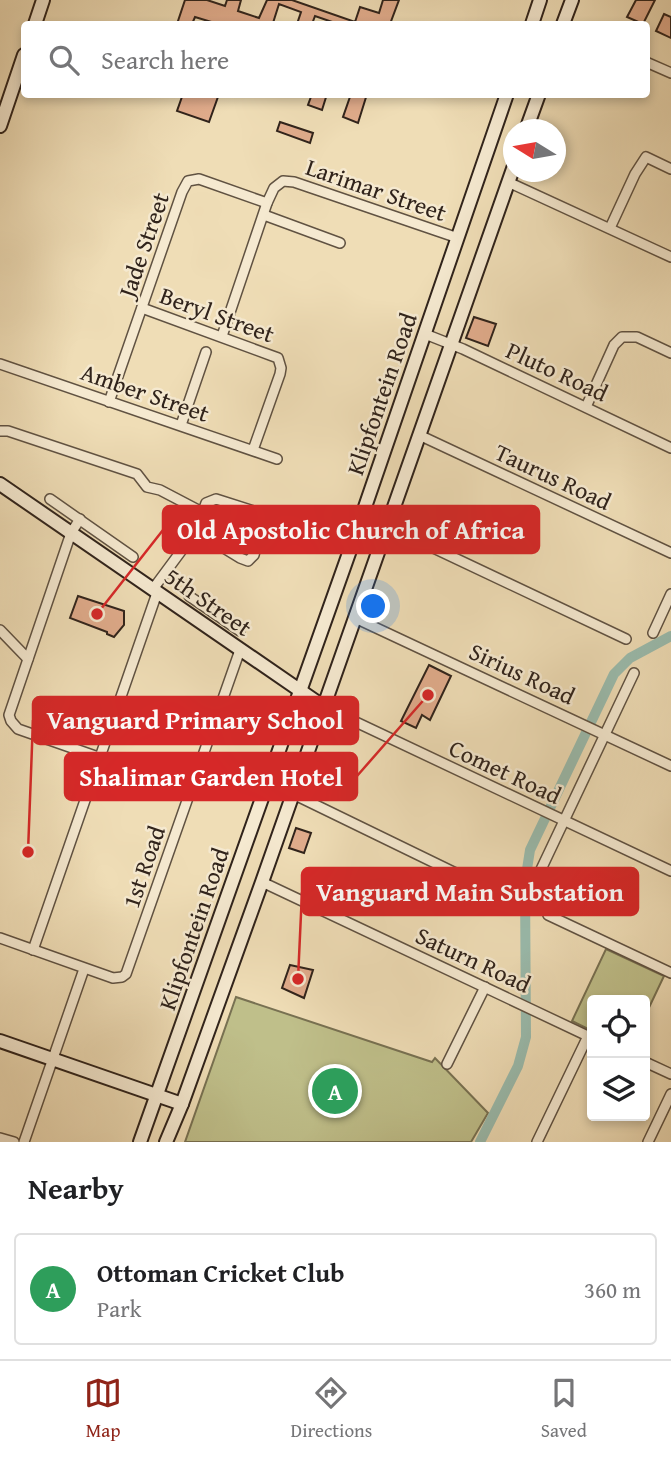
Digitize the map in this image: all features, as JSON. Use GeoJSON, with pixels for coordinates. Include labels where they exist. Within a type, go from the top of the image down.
{"type":"FeatureCollection","features":[{"type":"Feature","properties":{"kind":"main road"},"geometry":{"type":"LineString","coordinates":[[36,21],[44,0]]}},
{"type":"Feature","properties":{"kind":"main road"},"geometry":{"type":"LineString","coordinates":[[533,21],[540,0]]}},
{"type":"Feature","properties":{"kind":"main road"},"geometry":{"type":"LineString","coordinates":[[566,21],[572,0]]}},
{"type":"Feature","properties":{"kind":"main road"},"geometry":{"type":"LineString","coordinates":[[0,126],[21,64]]}},
{"type":"Feature","properties":{"kind":"main road","name":"Klipfontein Road"},"geometry":{"type":"LineString","coordinates":[[140,1142],[507,98]]}},
{"type":"Feature","properties":{"kind":"main road"},"geometry":{"type":"LineString","coordinates":[[530,119],[538,98]]}},
{"type":"Feature","properties":{"kind":"main road","name":"Klipfontein Road"},"geometry":{"type":"LineString","coordinates":[[166,1142],[262,882],[508,182]]}},
{"type":"Feature","properties":{"kind":"main road","name":"5th Street"},"geometry":{"type":"LineString","coordinates":[[0,484],[324,707]]}},
{"type":"Feature","properties":{"kind":"main road"},"geometry":{"type":"LineString","coordinates":[[0,1041],[182,1104]]}},
{"type":"Feature","properties":{"kind":"street"},"geometry":{"type":"LineString","coordinates":[[650,64],[671,73]]}},
{"type":"Feature","properties":{"kind":"street"},"geometry":{"type":"LineString","coordinates":[[610,229],[635,174],[646,157],[671,169]]}},
{"type":"Feature","properties":{"kind":"street","name":"Jade Street"},"geometry":{"type":"LineString","coordinates":[[109,402],[188,181],[199,179],[267,203]]}},
{"type":"Feature","properties":{"kind":"street","name":"Larimar Street"},"geometry":{"type":"LineString","coordinates":[[267,203],[278,183],[289,181],[458,238]]}},
{"type":"Feature","properties":{"kind":"street"},"geometry":{"type":"LineString","coordinates":[[508,182],[671,257]]}},
{"type":"Feature","properties":{"kind":"street"},"geometry":{"type":"LineString","coordinates":[[222,336],[267,203]]}},
{"type":"Feature","properties":{"kind":"street"},"geometry":{"type":"LineString","coordinates":[[264,215],[340,243]]}},
{"type":"Feature","properties":{"kind":"street","name":"Beryl Street"},"geometry":{"type":"LineString","coordinates":[[142,308],[278,358],[280,374],[253,450]]}},
{"type":"Feature","properties":{"kind":"street","name":"Pluto Road"},"geometry":{"type":"LineString","coordinates":[[425,334],[671,448]]}},
{"type":"Feature","properties":{"kind":"street"},"geometry":{"type":"LineString","coordinates":[[586,407],[614,345],[622,337],[636,337],[671,353]]}},
{"type":"Feature","properties":{"kind":"street"},"geometry":{"type":"LineString","coordinates":[[181,425],[206,352]]}},
{"type":"Feature","properties":{"kind":"street","name":"Amber Street"},"geometry":{"type":"LineString","coordinates":[[0,365],[277,459]]}},
{"type":"Feature","properties":{"kind":"street"},"geometry":{"type":"LineString","coordinates":[[0,431],[8,430],[137,474],[148,487],[160,490],[202,512]]}},
{"type":"Feature","properties":{"kind":"street","name":"Taurus Road"},"geometry":{"type":"LineString","coordinates":[[419,435],[671,553]]}},
{"type":"Feature","properties":{"kind":"street"},"geometry":{"type":"LineString","coordinates":[[50,499],[133,557]]}},
{"type":"Feature","properties":{"kind":"street"},"geometry":{"type":"LineString","coordinates":[[33,950],[101,758],[155,591],[196,531],[202,512],[210,499],[260,513],[264,518],[254,555],[248,561],[196,531]]}},
{"type":"Feature","properties":{"kind":"street"},"geometry":{"type":"LineString","coordinates":[[80,519],[71,533],[10,709],[10,722],[14,726],[101,758]]}},
{"type":"Feature","properties":{"kind":"street"},"geometry":{"type":"LineString","coordinates":[[387,526],[626,639]]}},
{"type":"Feature","properties":{"kind":"street"},"geometry":{"type":"LineString","coordinates":[[653,633],[671,594]]}},
{"type":"Feature","properties":{"kind":"street"},"geometry":{"type":"LineString","coordinates":[[189,596],[240,631]]}},
{"type":"Feature","properties":{"kind":"street"},"geometry":{"type":"LineString","coordinates":[[201,623],[211,611]]}},
{"type":"Feature","properties":{"kind":"street","name":"Sirius Road"},"geometry":{"type":"LineString","coordinates":[[355,618],[671,766]]}},
{"type":"Feature","properties":{"kind":"street"},"geometry":{"type":"LineString","coordinates":[[0,630],[28,659]]}},
{"type":"Feature","properties":{"kind":"street","name":"1st Road"},"geometry":{"type":"LineString","coordinates":[[0,938],[113,978],[122,977],[129,970],[240,650]]}},
{"type":"Feature","properties":{"kind":"street"},"geometry":{"type":"LineString","coordinates":[[536,880],[564,821],[600,733],[634,673]]}},
{"type":"Feature","properties":{"kind":"street","name":"Comet Road"},"geometry":{"type":"LineString","coordinates":[[324,707],[671,871]]}},
{"type":"Feature","properties":{"kind":"street"},"geometry":{"type":"LineString","coordinates":[[293,794],[513,901]]}},
{"type":"Feature","properties":{"kind":"street","name":"Saturn Road"},"geometry":{"type":"LineString","coordinates":[[262,882],[587,1036]]}},
{"type":"Feature","properties":{"kind":"street"},"geometry":{"type":"LineString","coordinates":[[548,915],[671,973]]}},
{"type":"Feature","properties":{"kind":"street"},"geometry":{"type":"LineString","coordinates":[[24,1142],[84,969]]}},
{"type":"Feature","properties":{"kind":"street"},"geometry":{"type":"LineString","coordinates":[[447,1065],[485,987]]}},
{"type":"Feature","properties":{"kind":"street"},"geometry":{"type":"LineString","coordinates":[[537,1142],[587,1043]]}},
{"type":"Feature","properties":{"kind":"street"},"geometry":{"type":"LineString","coordinates":[[650,1064],[671,1074]]}},
{"type":"Feature","properties":{"kind":"street"},"geometry":{"type":"LineString","coordinates":[[648,1142],[671,1094]]}},
{"type":"Feature","properties":{"kind":"street"},"geometry":{"type":"LineString","coordinates":[[0,1138],[13,1142]]}},
{"type":"Feature","properties":{"kind":"green space"},"geometry":{"type":"Polygon","coordinates":[[[606,949],[664,976],[650,1005],[650,995],[587,995],[587,1028],[572,1021],[606,949]]]}},
{"type":"Feature","properties":{"kind":"green space"},"geometry":{"type":"Polygon","coordinates":[[[236,997],[432,1062],[435,1058],[488,1113],[471,1142],[185,1142],[236,997]]]}},
{"type":"Feature","properties":{"kind":"building"},"geometry":{"type":"Polygon","coordinates":[[[185,0],[207,0],[225,6],[227,0],[241,0],[238,11],[259,18],[267,0],[292,0],[352,21],[329,21],[315,16],[313,21],[298,21],[301,12],[279,4],[274,21],[208,21],[195,17],[193,21],[178,21],[185,0]]]}},
{"type":"Feature","properties":{"kind":"building"},"geometry":{"type":"Polygon","coordinates":[[[383,0],[399,0],[391,21],[355,21],[360,7],[379,13],[383,0]]]}},
{"type":"Feature","properties":{"kind":"building"},"geometry":{"type":"Polygon","coordinates":[[[636,0],[655,0],[644,21],[627,17],[636,0]]]}},
{"type":"Feature","properties":{"kind":"building"},"geometry":{"type":"Polygon","coordinates":[[[664,14],[671,17],[671,38],[656,31],[664,14]]]}},
{"type":"Feature","properties":{"kind":"building"},"geometry":{"type":"Polygon","coordinates":[[[182,98],[218,98],[209,122],[177,111],[182,98]]]}},
{"type":"Feature","properties":{"kind":"building"},"geometry":{"type":"Polygon","coordinates":[[[311,98],[326,98],[322,110],[308,105],[311,98]]]}},
{"type":"Feature","properties":{"kind":"building"},"geometry":{"type":"Polygon","coordinates":[[[350,98],[366,98],[358,123],[343,117],[350,98]]]}},
{"type":"Feature","properties":{"kind":"building"},"geometry":{"type":"Polygon","coordinates":[[[280,122],[313,133],[310,143],[277,131],[280,122]]]}},
{"type":"Feature","properties":{"kind":"building"},"geometry":{"type":"Polygon","coordinates":[[[474,317],[496,324],[488,346],[466,338],[474,317]]]}},
{"type":"Feature","properties":{"kind":"building"},"geometry":{"type":"Polygon","coordinates":[[[78,596],[124,611],[124,625],[114,637],[70,618],[78,596]]]}},
{"type":"Feature","properties":{"kind":"building"},"geometry":{"type":"Polygon","coordinates":[[[429,665],[451,676],[430,720],[422,715],[416,728],[401,721],[429,665]]]}},
{"type":"Feature","properties":{"kind":"building"},"geometry":{"type":"Polygon","coordinates":[[[296,828],[311,833],[304,853],[289,848],[296,828]]]}},
{"type":"Feature","properties":{"kind":"building"},"geometry":{"type":"Polygon","coordinates":[[[290,965],[313,970],[304,998],[282,988],[290,965]]]}},
{"type":"Feature","properties":{"kind":"waterway"},"geometry":{"type":"LineString","coordinates":[[480,1142],[518,1066],[526,1037],[525,882],[530,850],[614,674],[630,658],[671,636]]}},
{"type":"Feature","properties":{"kind":"place","name":"Old Apostolic Church of Africa"},"geometry":{"type":"Point","coordinates":[97,614]}},
{"type":"Feature","properties":{"kind":"place","name":"Shalimar Garden Hotel"},"geometry":{"type":"Point","coordinates":[428,695]}},
{"type":"Feature","properties":{"kind":"place","name":"Vanguard Primary School"},"geometry":{"type":"Point","coordinates":[28,852]}},
{"type":"Feature","properties":{"kind":"place","name":"Vanguard Main Substation"},"geometry":{"type":"Point","coordinates":[298,979]}},
{"type":"Feature","properties":{"kind":"place","name":"Ottoman Cricket Club"},"geometry":{"type":"Point","coordinates":[335,1091]}}]}
